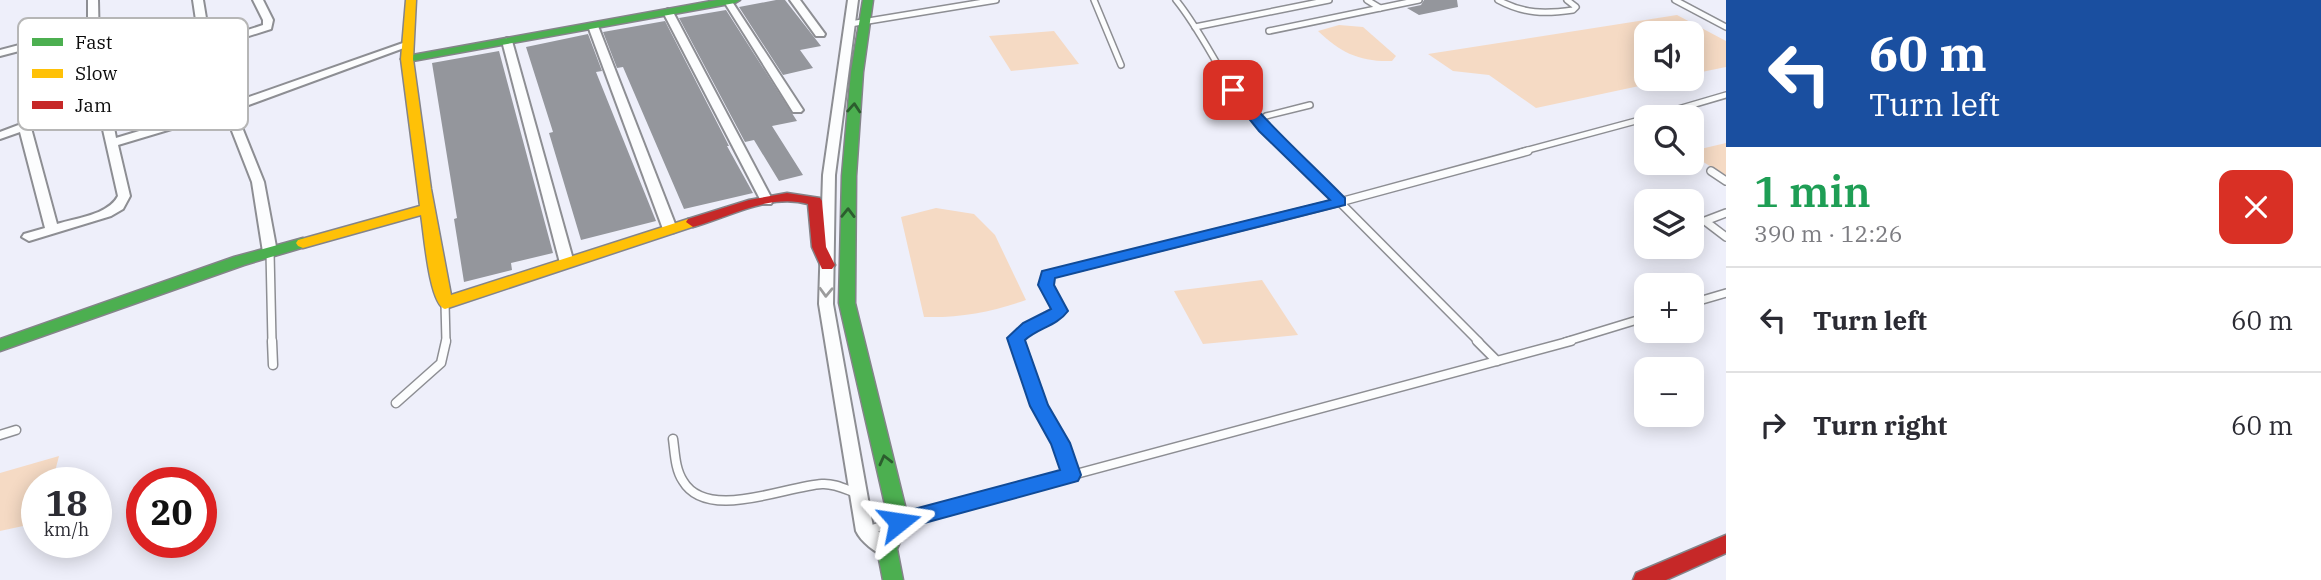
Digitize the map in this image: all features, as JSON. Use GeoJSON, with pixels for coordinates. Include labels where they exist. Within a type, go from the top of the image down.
{"type":"FeatureCollection","features":[{"type":"Feature","properties":{"kind":"street"},"geometry":{"type":"LineString","coordinates":[[92,18],[93,0]]}},
{"type":"Feature","properties":{"kind":"street"},"geometry":{"type":"LineString","coordinates":[[198,0],[201,18]]}},
{"type":"Feature","properties":{"kind":"street"},"geometry":{"type":"LineString","coordinates":[[248,33],[268,27],[268,20],[258,0]]}},
{"type":"Feature","properties":{"kind":"street"},"geometry":{"type":"LineString","coordinates":[[411,0],[407,52],[439,283],[445,303],[670,229],[766,201],[794,196],[815,201],[819,247],[827,265]]}},
{"type":"Feature","properties":{"kind":"street"},"geometry":{"type":"LineString","coordinates":[[795,0],[820,34]]}},
{"type":"Feature","properties":{"kind":"street"},"geometry":{"type":"LineString","coordinates":[[853,0],[858,23],[849,176],[847,303],[899,522],[887,549],[893,580]]}},
{"type":"Feature","properties":{"kind":"street"},"geometry":{"type":"LineString","coordinates":[[868,0],[858,23],[829,175],[826,304],[865,531],[887,549]]}},
{"type":"Feature","properties":{"kind":"street"},"geometry":{"type":"LineString","coordinates":[[248,102],[407,52],[507,41],[731,1],[797,110]]}},
{"type":"Feature","properties":{"kind":"street"},"geometry":{"type":"LineString","coordinates":[[668,12],[766,201]]}},
{"type":"Feature","properties":{"kind":"street"},"geometry":{"type":"LineString","coordinates":[[593,26],[670,229]]}},
{"type":"Feature","properties":{"kind":"street"},"geometry":{"type":"LineString","coordinates":[[507,41],[567,263]]}},
{"type":"Feature","properties":{"kind":"street"},"geometry":{"type":"LineString","coordinates":[[0,53],[18,48]]}},
{"type":"Feature","properties":{"kind":"street"},"geometry":{"type":"LineString","coordinates":[[0,136],[19,130]]}},
{"type":"Feature","properties":{"kind":"street"},"geometry":{"type":"LineString","coordinates":[[26,130],[52,229]]}},
{"type":"Feature","properties":{"kind":"street"},"geometry":{"type":"LineString","coordinates":[[29,237],[119,206],[124,196],[109,130]]}},
{"type":"Feature","properties":{"kind":"street"},"geometry":{"type":"LineString","coordinates":[[112,143],[155,130]]}},
{"type":"Feature","properties":{"kind":"street"},"geometry":{"type":"LineString","coordinates":[[238,130],[258,181],[270,252]]}},
{"type":"Feature","properties":{"kind":"street"},"geometry":{"type":"LineString","coordinates":[[829,175],[849,176]]}},
{"type":"Feature","properties":{"kind":"street"},"geometry":{"type":"LineString","coordinates":[[0,345],[270,252],[428,208]]}},
{"type":"Feature","properties":{"kind":"street"},"geometry":{"type":"LineString","coordinates":[[1643,580],[1726,544]]}},
{"type":"Feature","properties":{"kind":"lane"},"geometry":{"type":"LineString","coordinates":[[858,23],[996,0]]}},
{"type":"Feature","properties":{"kind":"lane"},"geometry":{"type":"LineString","coordinates":[[1094,0],[1121,65]]}},
{"type":"Feature","properties":{"kind":"lane"},"geometry":{"type":"LineString","coordinates":[[1176,0],[1233,90],[1258,122],[1497,361]]}},
{"type":"Feature","properties":{"kind":"lane"},"geometry":{"type":"LineString","coordinates":[[1195,27],[1329,0]]}},
{"type":"Feature","properties":{"kind":"lane"},"geometry":{"type":"LineString","coordinates":[[1367,0],[1380,8]]}},
{"type":"Feature","properties":{"kind":"lane"},"geometry":{"type":"LineString","coordinates":[[1269,31],[1419,0]]}},
{"type":"Feature","properties":{"kind":"lane"},"geometry":{"type":"LineString","coordinates":[[1498,0],[1514,9],[1535,15],[1573,10],[1576,7],[1567,0]]}},
{"type":"Feature","properties":{"kind":"lane"},"geometry":{"type":"LineString","coordinates":[[1675,0],[1725,26]]}},
{"type":"Feature","properties":{"kind":"lane"},"geometry":{"type":"LineString","coordinates":[[1693,105],[1726,95]]}},
{"type":"Feature","properties":{"kind":"lane"},"geometry":{"type":"LineString","coordinates":[[1258,122],[1266,116],[1310,105]]}},
{"type":"Feature","properties":{"kind":"lane"},"geometry":{"type":"LineString","coordinates":[[1071,475],[1060,443],[1039,406],[1016,338],[1029,327],[1060,311],[1046,285],[1048,275],[1340,202],[1634,122]]}},
{"type":"Feature","properties":{"kind":"lane"},"geometry":{"type":"LineString","coordinates":[[1711,171],[1726,181]]}},
{"type":"Feature","properties":{"kind":"lane"},"geometry":{"type":"LineString","coordinates":[[1726,213],[1705,221],[1726,237]]}},
{"type":"Feature","properties":{"kind":"lane"},"geometry":{"type":"LineString","coordinates":[[270,252],[273,365]]}},
{"type":"Feature","properties":{"kind":"lane"},"geometry":{"type":"LineString","coordinates":[[1704,299],[1726,293]]}},
{"type":"Feature","properties":{"kind":"lane"},"geometry":{"type":"LineString","coordinates":[[396,403],[441,363],[446,345],[445,303]]}},
{"type":"Feature","properties":{"kind":"lane"},"geometry":{"type":"LineString","coordinates":[[865,531],[1497,361],[1634,321]]}},
{"type":"Feature","properties":{"kind":"lane"},"geometry":{"type":"LineString","coordinates":[[0,435],[16,430]]}},
{"type":"Feature","properties":{"kind":"lane"},"geometry":{"type":"LineString","coordinates":[[673,439],[681,479],[687,488],[704,498],[725,501],[823,484],[859,494]]}},
{"type":"Feature","properties":{"kind":"shaded area"},"geometry":{"type":"Polygon","coordinates":[[[1677,15],[1688,21],[1639,21],[1677,15]]]}},
{"type":"Feature","properties":{"kind":"shaded area"},"geometry":{"type":"Polygon","coordinates":[[[1634,22],[1634,87],[1536,108],[1489,75],[1453,71],[1428,54],[1634,22]]]}},
{"type":"Feature","properties":{"kind":"shaded area"},"geometry":{"type":"Polygon","coordinates":[[[1339,25],[1363,27],[1396,56],[1392,61],[1361,58],[1335,45],[1318,31],[1339,25]]]}},
{"type":"Feature","properties":{"kind":"shaded area"},"geometry":{"type":"Polygon","coordinates":[[[1704,29],[1726,41],[1726,67],[1704,72],[1704,29]]]}},
{"type":"Feature","properties":{"kind":"shaded area"},"geometry":{"type":"Polygon","coordinates":[[[1054,31],[1079,64],[1011,71],[989,36],[1054,31]]]}},
{"type":"Feature","properties":{"kind":"shaded area"},"geometry":{"type":"Polygon","coordinates":[[[1726,143],[1726,176],[1704,162],[1704,148],[1726,143]]]}},
{"type":"Feature","properties":{"kind":"shaded area"},"geometry":{"type":"Polygon","coordinates":[[[936,208],[974,214],[995,235],[1026,300],[976,313],[924,317],[901,217],[936,208]]]}},
{"type":"Feature","properties":{"kind":"shaded area"},"geometry":{"type":"Polygon","coordinates":[[[1262,280],[1298,335],[1203,344],[1174,291],[1262,280]]]}},
{"type":"Feature","properties":{"kind":"shaded area"},"geometry":{"type":"Polygon","coordinates":[[[59,456],[56,467],[21,467],[21,526],[0,531],[0,473],[59,456]]]}},
{"type":"Feature","properties":{"kind":"building"},"geometry":{"type":"Polygon","coordinates":[[[785,0],[821,46],[800,50],[813,68],[783,75],[739,7],[785,0]]]}},
{"type":"Feature","properties":{"kind":"building"},"geometry":{"type":"Polygon","coordinates":[[[1424,0],[1457,0],[1458,7],[1419,15],[1407,8],[1421,5],[1424,0]]]}},
{"type":"Feature","properties":{"kind":"building"},"geometry":{"type":"Polygon","coordinates":[[[726,10],[797,121],[772,126],[803,175],[779,181],[754,140],[745,142],[679,18],[726,10]]]}},
{"type":"Feature","properties":{"kind":"building"},"geometry":{"type":"Polygon","coordinates":[[[665,21],[753,193],[684,209],[623,67],[617,68],[603,32],[665,21]]]}},
{"type":"Feature","properties":{"kind":"building"},"geometry":{"type":"Polygon","coordinates":[[[588,34],[602,71],[596,72],[656,221],[581,240],[549,133],[553,132],[526,47],[588,34]]]}},
{"type":"Feature","properties":{"kind":"building"},"geometry":{"type":"Polygon","coordinates":[[[499,51],[553,253],[511,263],[512,270],[464,282],[454,219],[457,218],[432,63],[499,51]]]}},
{"type":"Feature","properties":{"kind":"traffic: fast"},"geometry":{"type":"LineString","coordinates":[[407,59],[735,0]]}},
{"type":"Feature","properties":{"kind":"traffic: fast"},"geometry":{"type":"LineString","coordinates":[[868,0],[857,72],[849,176],[847,303],[899,522],[887,549],[893,580]]}},
{"type":"Feature","properties":{"kind":"traffic: fast"},"geometry":{"type":"LineString","coordinates":[[0,345],[239,261],[303,243]]}},
{"type":"Feature","properties":{"kind":"traffic: slow"},"geometry":{"type":"LineString","coordinates":[[411,0],[407,59],[424,189],[439,283],[445,303],[693,222]]}},
{"type":"Feature","properties":{"kind":"traffic: slow"},"geometry":{"type":"LineString","coordinates":[[303,243],[428,208]]}},
{"type":"Feature","properties":{"kind":"traffic: jam"},"geometry":{"type":"LineString","coordinates":[[693,222],[771,199],[787,197],[815,201],[819,247],[827,265]]}},
{"type":"Feature","properties":{"kind":"traffic: jam"},"geometry":{"type":"LineString","coordinates":[[1643,580],[1726,544]]}},
{"type":"Feature","properties":{"kind":"route"},"geometry":{"type":"LineString","coordinates":[[899,522],[1071,475],[1060,443],[1039,406],[1021,360],[1016,338],[1029,327],[1060,311],[1046,285],[1048,275],[1340,202],[1302,162],[1264,128],[1233,90]]}}]}
